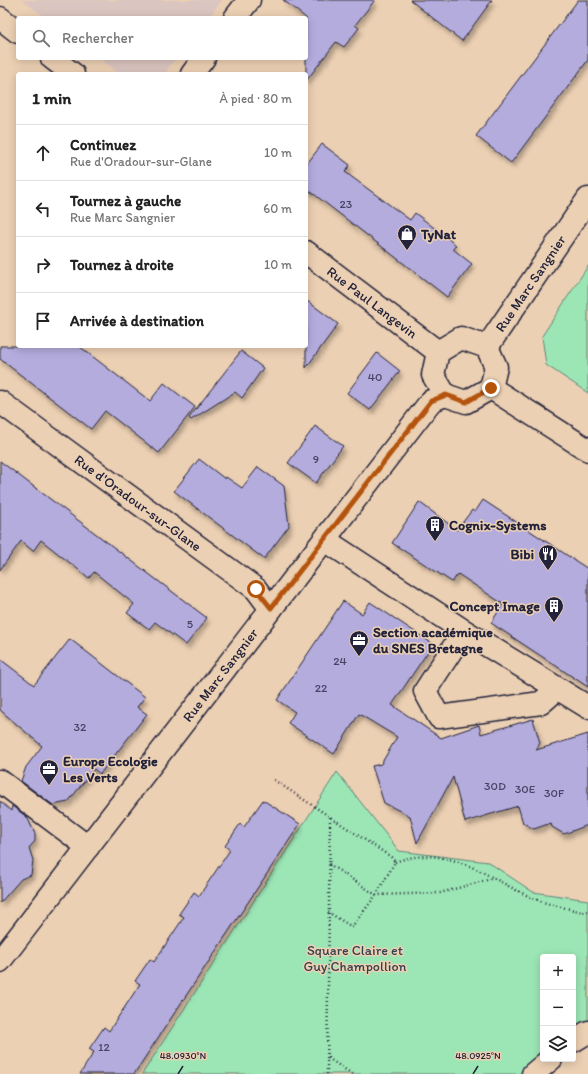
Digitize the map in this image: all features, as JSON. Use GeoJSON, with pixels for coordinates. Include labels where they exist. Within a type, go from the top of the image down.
{"type":"FeatureCollection","features":[{"type":"Feature","properties":{"kind":"street"},"geometry":{"type":"LineString","coordinates":[[237,16],[249,0]]}},
{"type":"Feature","properties":{"kind":"street"},"geometry":{"type":"LineString","coordinates":[[0,18],[16,30]]}},
{"type":"Feature","properties":{"kind":"street"},"geometry":{"type":"LineString","coordinates":[[55,60],[70,72]]}},
{"type":"Feature","properties":{"kind":"street"},"geometry":{"type":"LineString","coordinates":[[194,72],[202,60]]}},
{"type":"Feature","properties":{"kind":"street","name":"Rue Marc Sangnier"},"geometry":{"type":"LineString","coordinates":[[487,347],[588,200]]}},
{"type":"Feature","properties":{"kind":"street","name":"Rue Paul Langevin"},"geometry":{"type":"LineString","coordinates":[[308,254],[438,352]]}},
{"type":"Feature","properties":{"kind":"street"},"geometry":{"type":"LineString","coordinates":[[461,338],[487,347],[496,367],[491,388],[466,402],[446,395],[433,375],[438,352],[461,338]]}},
{"type":"Feature","properties":{"kind":"street"},"geometry":{"type":"LineString","coordinates":[[491,388],[588,450]]}},
{"type":"Feature","properties":{"kind":"street","name":"Rue Marc Sangnier"},"geometry":{"type":"LineString","coordinates":[[0,961],[431,401],[446,395]]}},
{"type":"Feature","properties":{"kind":"street","name":"Rue d'Oradour-sur-Glane"},"geometry":{"type":"LineString","coordinates":[[0,402],[256,589],[271,608]]}},
{"type":"Feature","properties":{"kind":"street"},"geometry":{"type":"LineString","coordinates":[[325,540],[464,631],[588,707]]}},
{"type":"Feature","properties":{"kind":"street"},"geometry":{"type":"LineString","coordinates":[[464,631],[426,690],[439,717],[541,703],[557,689]]}},
{"type":"Feature","properties":{"kind":"street"},"geometry":{"type":"LineString","coordinates":[[0,781],[88,847]]}},
{"type":"Feature","properties":{"kind":"street"},"geometry":{"type":"LineString","coordinates":[[576,1039],[588,1032]]}},
{"type":"Feature","properties":{"kind":"street"},"geometry":{"type":"LineString","coordinates":[[533,1074],[547,1062]]}},
{"type":"Feature","properties":{"kind":"path"},"geometry":{"type":"LineString","coordinates":[[274,780],[391,857],[395,862]]}},
{"type":"Feature","properties":{"kind":"path"},"geometry":{"type":"LineString","coordinates":[[327,1074],[328,864],[330,817]]}},
{"type":"Feature","properties":{"kind":"path"},"geometry":{"type":"LineString","coordinates":[[328,912],[352,927],[376,895],[395,862],[417,856],[449,859],[473,866],[536,900],[582,912],[588,911]]}},
{"type":"Feature","properties":{"kind":"path"},"geometry":{"type":"LineString","coordinates":[[328,864],[376,895],[440,893],[494,878]]}},
{"type":"Feature","properties":{"kind":"path"},"geometry":{"type":"LineString","coordinates":[[327,1057],[352,1074]]}},
{"type":"Feature","properties":{"kind":"shaded area"},"geometry":{"type":"Polygon","coordinates":[[[22,0],[222,0],[210,16],[43,16],[22,0]]]}},
{"type":"Feature","properties":{"kind":"shaded area"},"geometry":{"type":"Polygon","coordinates":[[[102,60],[174,60],[166,72],[117,72],[102,60]]]}},
{"type":"Feature","properties":{"kind":"green space"},"geometry":{"type":"Polygon","coordinates":[[[588,266],[588,393],[546,365],[542,336],[588,266]]]}},
{"type":"Feature","properties":{"kind":"green space","name":"Square Claire et Guy Champollion"},"geometry":{"type":"Polygon","coordinates":[[[337,772],[399,851],[488,862],[533,892],[588,900],[588,1030],[576,1038],[576,954],[540,954],[540,1062],[525,1074],[142,1074],[337,772]]]}},
{"type":"Feature","properties":{"kind":"building"},"geometry":{"type":"Polygon","coordinates":[[[283,0],[375,0],[355,25],[359,28],[344,47],[336,42],[308,78],[308,72],[306,72],[306,60],[308,60],[308,16],[303,16],[283,0]]]}},
{"type":"Feature","properties":{"kind":"building"},"geometry":{"type":"Polygon","coordinates":[[[410,0],[492,0],[462,41],[410,0]]]}},
{"type":"Feature","properties":{"kind":"building"},"geometry":{"type":"Polygon","coordinates":[[[578,0],[588,0],[588,60],[511,163],[476,136],[578,0]]]}},
{"type":"Feature","properties":{"kind":"building"},"geometry":{"type":"Polygon","coordinates":[[[322,144],[350,165],[345,172],[410,220],[415,213],[456,245],[453,249],[472,264],[447,297],[308,190],[308,162],[322,144]]]}},
{"type":"Feature","properties":{"kind":"building"},"geometry":{"type":"Polygon","coordinates":[[[308,302],[338,324],[306,368],[306,348],[308,348],[308,302]]]}},
{"type":"Feature","properties":{"kind":"building"},"geometry":{"type":"Polygon","coordinates":[[[0,346],[16,346],[16,348],[82,348],[150,401],[164,383],[195,407],[159,453],[105,411],[91,429],[0,359],[0,346]]]}},
{"type":"Feature","properties":{"kind":"building"},"geometry":{"type":"Polygon","coordinates":[[[241,351],[263,368],[242,398],[235,392],[191,420],[189,418],[241,351]]]}},
{"type":"Feature","properties":{"kind":"building"},"geometry":{"type":"Polygon","coordinates":[[[377,353],[400,371],[370,410],[347,393],[377,353]]]}},
{"type":"Feature","properties":{"kind":"building"},"geometry":{"type":"Polygon","coordinates":[[[315,426],[343,446],[316,483],[288,463],[315,426]]]}},
{"type":"Feature","properties":{"kind":"building"},"geometry":{"type":"Polygon","coordinates":[[[199,459],[225,479],[226,477],[242,488],[258,467],[284,486],[289,526],[264,559],[174,491],[199,459]]]}},
{"type":"Feature","properties":{"kind":"building"},"geometry":{"type":"Polygon","coordinates":[[[0,461],[207,618],[186,645],[155,622],[149,629],[127,613],[134,604],[94,572],[89,578],[41,540],[33,551],[21,541],[0,570],[0,461]]]}},
{"type":"Feature","properties":{"kind":"building"},"geometry":{"type":"Polygon","coordinates":[[[483,500],[588,569],[588,687],[491,623],[503,604],[458,574],[452,582],[392,543],[419,502],[457,530],[472,510],[475,512],[483,500]]]}},
{"type":"Feature","properties":{"kind":"building"},"geometry":{"type":"Polygon","coordinates":[[[343,601],[362,614],[370,602],[433,644],[392,705],[441,738],[479,725],[481,734],[533,719],[540,743],[536,750],[588,734],[588,825],[564,834],[552,827],[551,823],[534,829],[523,823],[518,806],[465,822],[453,777],[417,843],[410,816],[384,803],[372,766],[381,764],[397,737],[359,714],[334,754],[288,723],[295,712],[277,700],[343,601]]]}},
{"type":"Feature","properties":{"kind":"building"},"geometry":{"type":"Polygon","coordinates":[[[70,639],[145,697],[137,707],[147,714],[100,774],[94,769],[68,802],[53,805],[21,781],[26,767],[42,746],[0,710],[0,659],[34,685],[70,639]]]}},
{"type":"Feature","properties":{"kind":"building"},"geometry":{"type":"Polygon","coordinates":[[[263,800],[300,824],[134,1074],[80,1074],[94,1052],[89,1049],[104,1027],[109,1031],[140,984],[135,981],[150,959],[154,962],[184,917],[179,914],[194,892],[199,896],[230,850],[225,846],[240,824],[244,827],[263,800]]]}},
{"type":"Feature","properties":{"kind":"building"},"geometry":{"type":"Polygon","coordinates":[[[0,801],[11,811],[12,806],[27,817],[35,834],[35,841],[29,848],[33,860],[31,875],[21,879],[0,903],[0,801]]]}},
{"type":"Feature","properties":{"kind":"place","name":"TyNat"},"geometry":{"type":"Point","coordinates":[407,251]}},
{"type":"Feature","properties":{"kind":"place","name":"Cognix-Systems"},"geometry":{"type":"Point","coordinates":[435,542]}},
{"type":"Feature","properties":{"kind":"place","name":"Bibi"},"geometry":{"type":"Point","coordinates":[548,571]}},
{"type":"Feature","properties":{"kind":"place","name":"Concept Image"},"geometry":{"type":"Point","coordinates":[554,623]}},
{"type":"Feature","properties":{"kind":"place","name":"Section académique du SNES Bretagne"},"geometry":{"type":"Point","coordinates":[359,657]}},
{"type":"Feature","properties":{"kind":"place","name":"Europe Ecologie Les Verts"},"geometry":{"type":"Point","coordinates":[49,786]}},
{"type":"Feature","properties":{"kind":"route"},"geometry":{"type":"LineString","coordinates":[[256,589],[271,608],[431,401],[446,395],[466,402],[491,388]]}}]}
